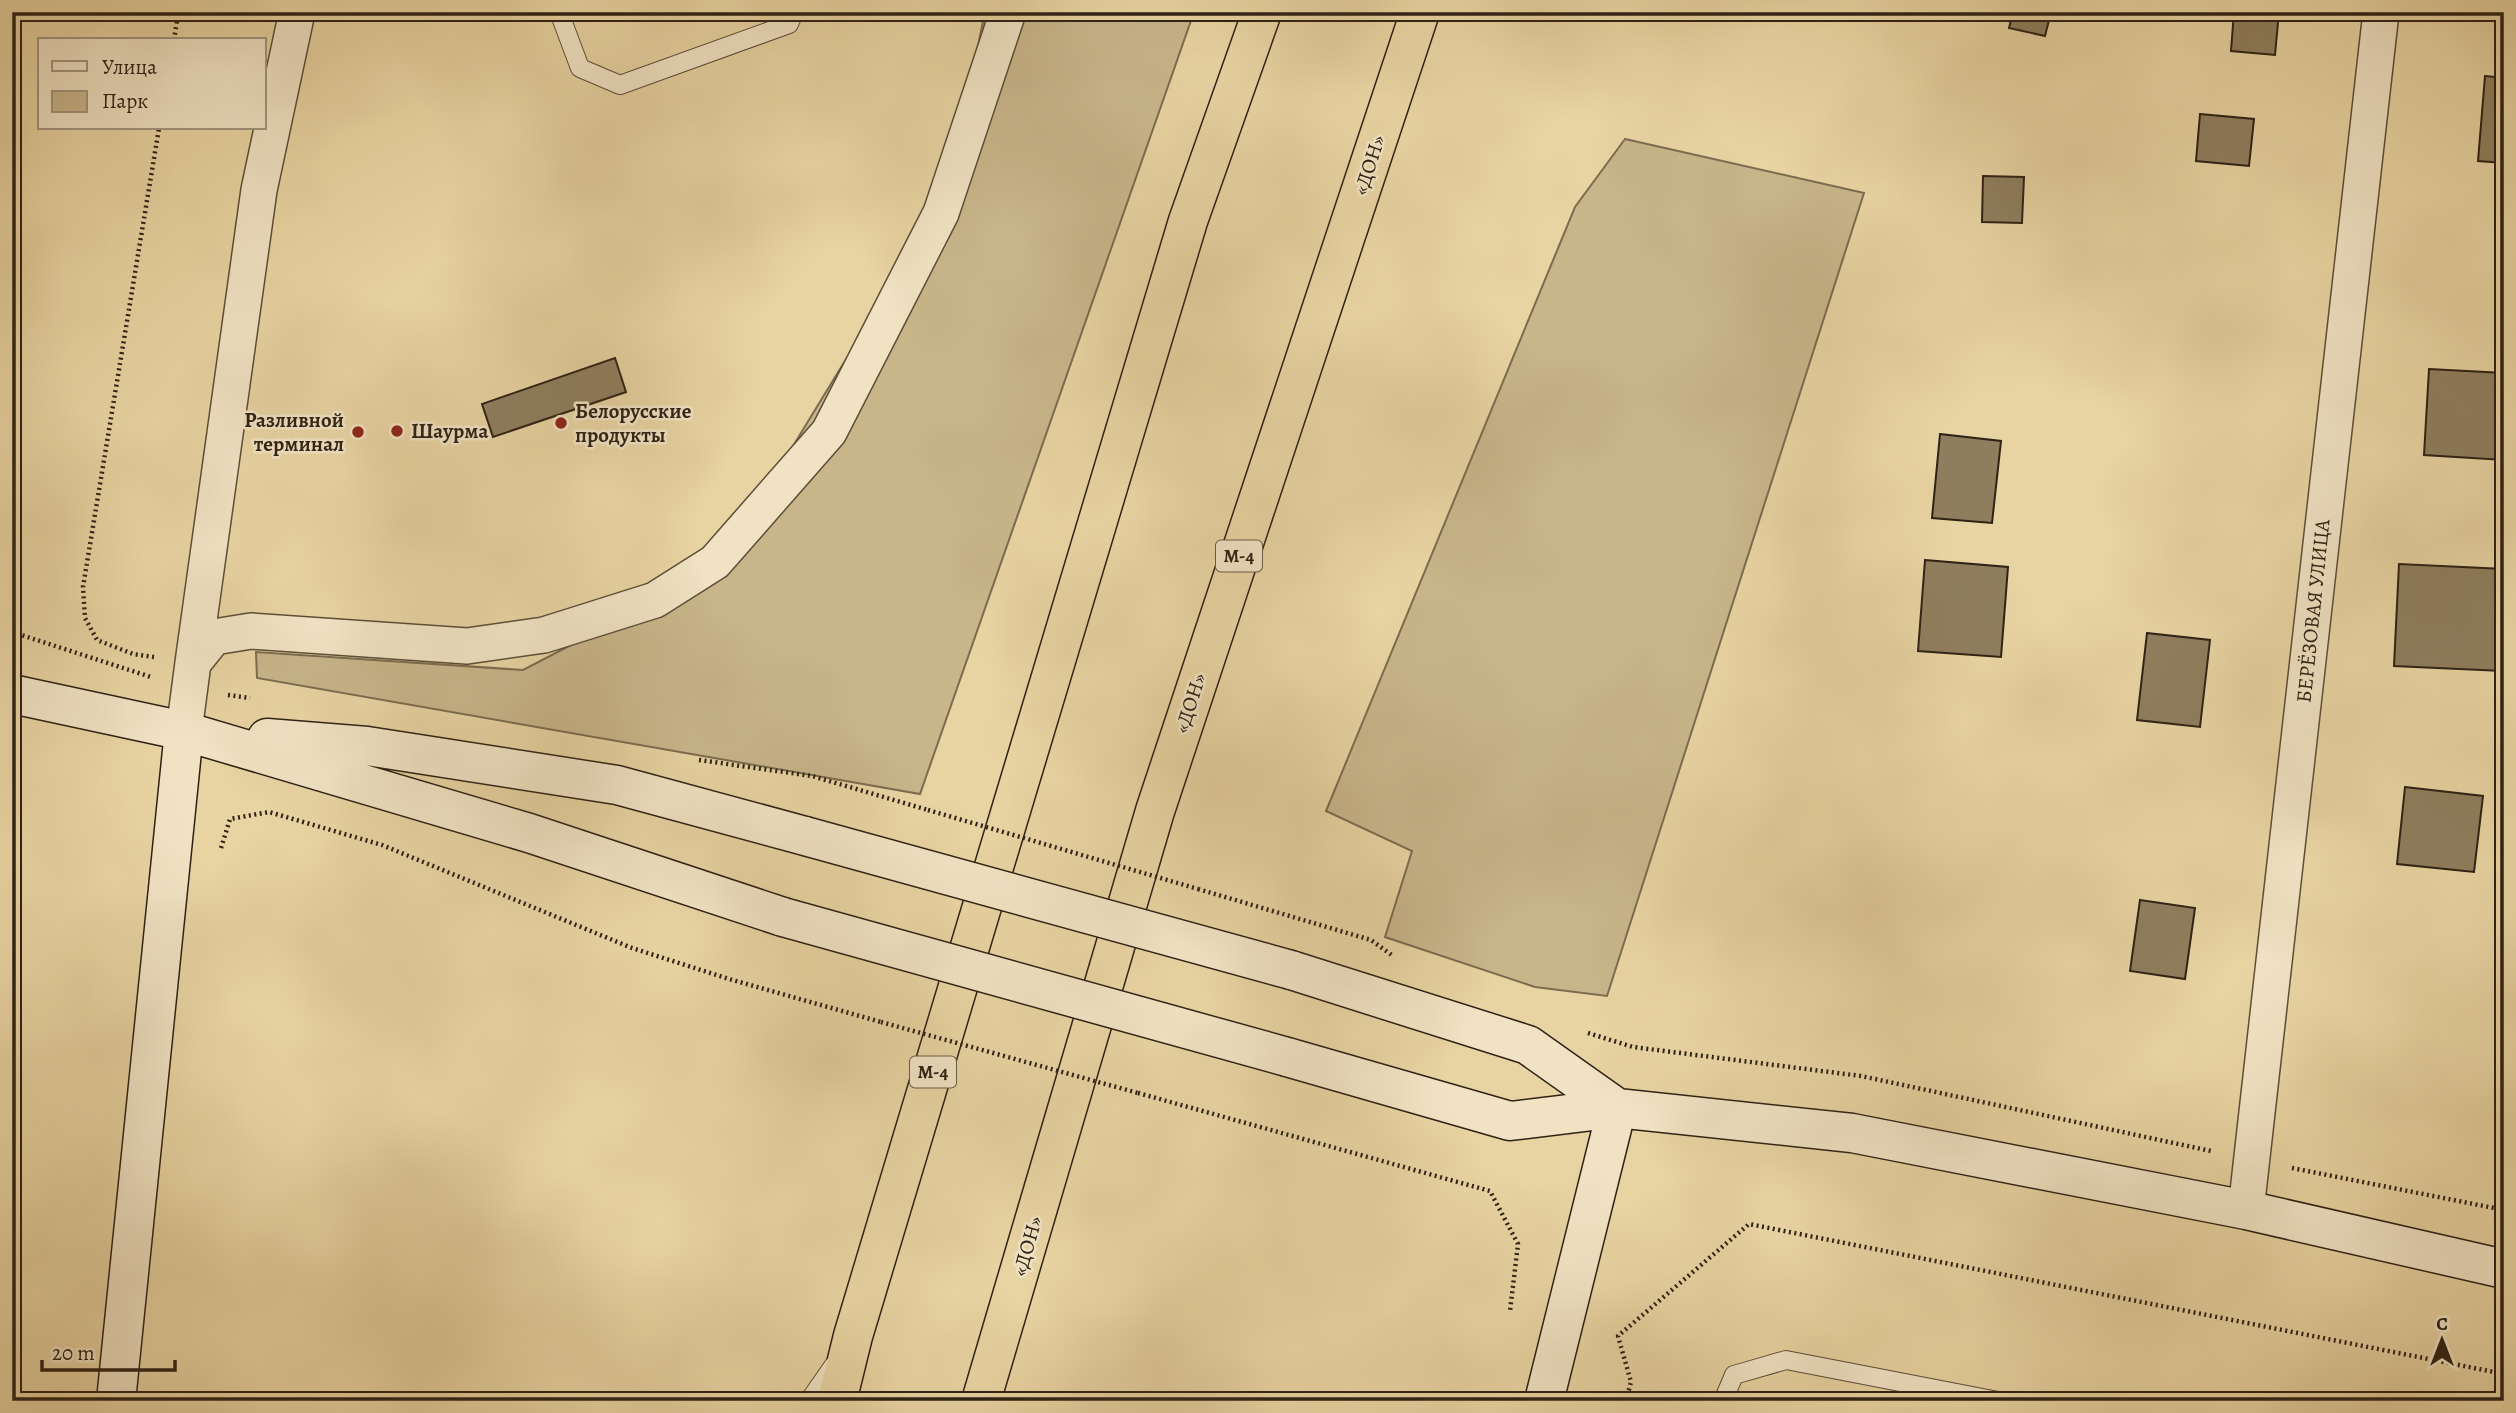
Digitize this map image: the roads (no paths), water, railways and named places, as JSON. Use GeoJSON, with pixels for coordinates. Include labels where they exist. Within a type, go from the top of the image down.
{"type":"FeatureCollection","features":[{"type":"Feature","properties":{"kind":"highway","name":"М-4"},"geometry":{"type":"LineString","coordinates":[[837,1401],[853,1336],[1188,222],[1262,12]]}},
{"type":"Feature","properties":{"kind":"highway","name":"«ДОН»"},"geometry":{"type":"LineString","coordinates":[[981,1401],[1154,811],[1420,12]]}},
{"type":"Feature","properties":{"kind":"street"},"geometry":{"type":"LineString","coordinates":[[116,1401],[184,731],[259,190],[297,12]]}},
{"type":"Feature","properties":{"kind":"street"},"geometry":{"type":"LineString","coordinates":[[193,663],[214,637],[251,631],[467,646],[544,635],[654,600],[715,562],[829,432],[942,213],[1008,12]]}},
{"type":"Feature","properties":{"kind":"street","name":"БЕРЁЗОВАЯ УЛИЦА"},"geometry":{"type":"LineString","coordinates":[[2246,1210],[2381,12]]}},
{"type":"Feature","properties":{"kind":"street"},"geometry":{"type":"LineString","coordinates":[[12,694],[184,731],[530,833],[783,917],[1510,1121],[1617,1108],[1852,1133],[2246,1210],[2504,1269]]}},
{"type":"Feature","properties":{"kind":"street"},"geometry":{"type":"LineString","coordinates":[[184,731],[367,746],[617,785],[1291,971],[1528,1045],[1617,1108]]}},
{"type":"Feature","properties":{"kind":"street"},"geometry":{"type":"LineString","coordinates":[[1544,1401],[1617,1108]]}},
{"type":"Feature","properties":{"kind":"lane"},"geometry":{"type":"LineString","coordinates":[[559,12],[580,68],[620,85],[789,24],[794,12]]}},
{"type":"Feature","properties":{"kind":"lane"},"geometry":{"type":"LineString","coordinates":[[809,1401],[853,1336]]}},
{"type":"Feature","properties":{"kind":"lane"},"geometry":{"type":"LineString","coordinates":[[1723,1401],[1734,1375],[1786,1360],[1997,1401]]}},
{"type":"Feature","properties":{"kind":"place","name":"Белорусские продукты"},"geometry":{"type":"Point","coordinates":[561,423]}},
{"type":"Feature","properties":{"kind":"place","name":"Шаурма"},"geometry":{"type":"Point","coordinates":[397,431]}},
{"type":"Feature","properties":{"kind":"place","name":"Разливной терминал"},"geometry":{"type":"Point","coordinates":[358,432]}}]}
